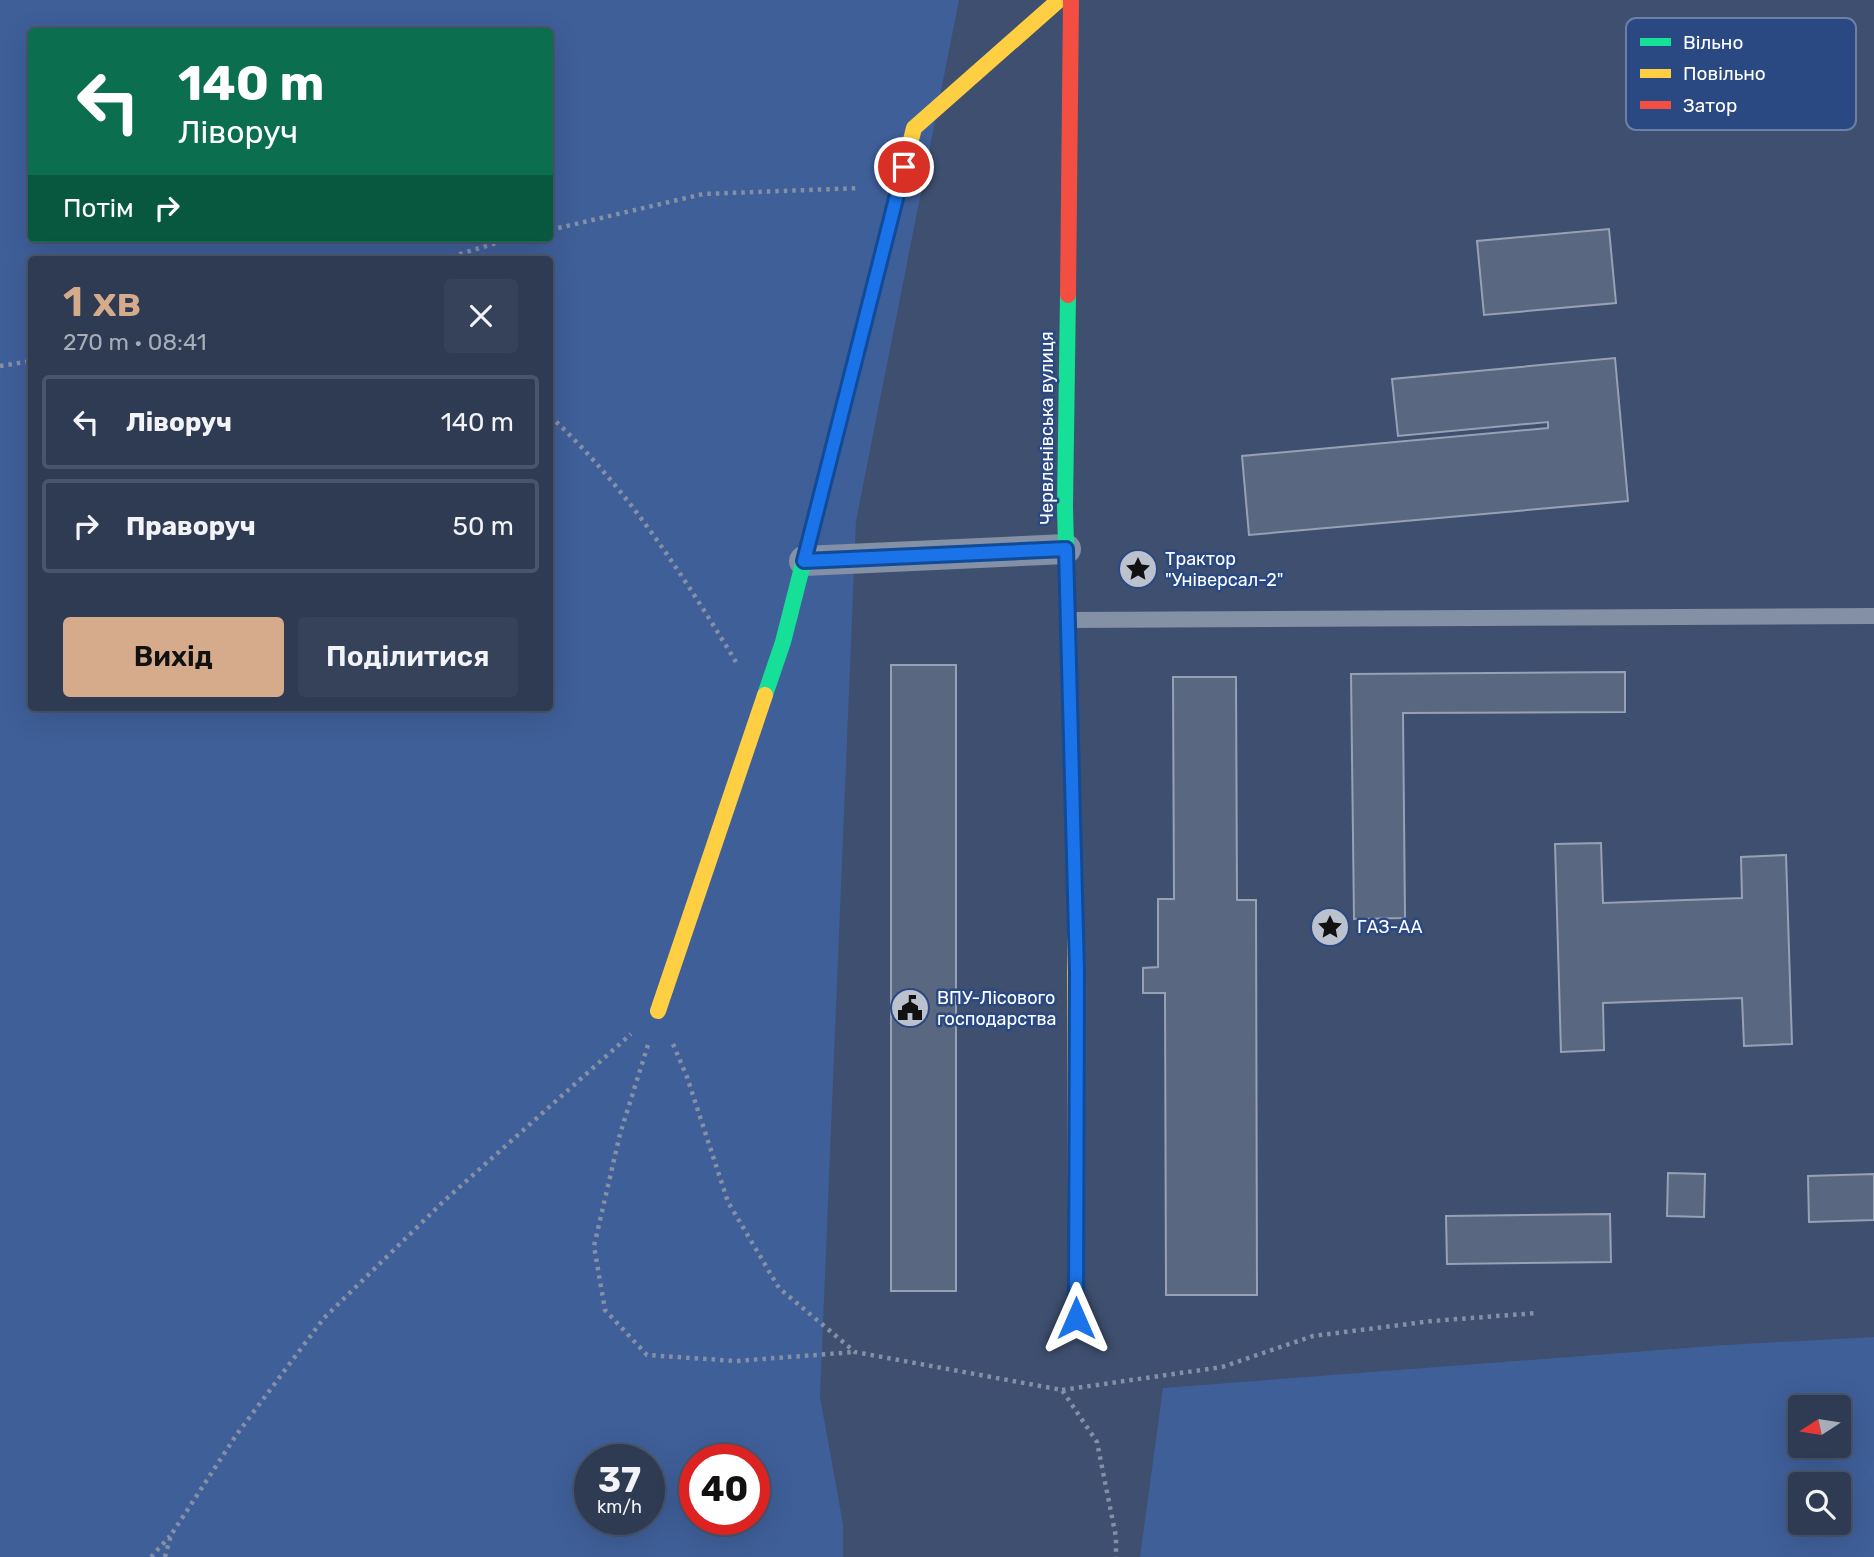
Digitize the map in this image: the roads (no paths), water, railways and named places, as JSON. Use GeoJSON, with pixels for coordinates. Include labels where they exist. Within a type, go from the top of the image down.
{"type":"FeatureCollection","features":[{"type":"Feature","properties":{"kind":"street"},"geometry":{"type":"LineString","coordinates":[[658,1011],[783,642],[914,128],[1059,0]]}},
{"type":"Feature","properties":{"kind":"street","name":"Червленівська вулиця"},"geometry":{"type":"LineString","coordinates":[[1071,0],[1066,549],[1077,972],[1076,1318]]}},
{"type":"Feature","properties":{"kind":"street"},"geometry":{"type":"LineString","coordinates":[[804,561],[1066,549]]}},
{"type":"Feature","properties":{"kind":"lane"},"geometry":{"type":"LineString","coordinates":[[1068,620],[1874,616]]}},
{"type":"Feature","properties":{"kind":"place","name":"Трактор \"Універсал-2\""},"geometry":{"type":"Point","coordinates":[1138,569]}},
{"type":"Feature","properties":{"kind":"place","name":"ГАЗ-АА"},"geometry":{"type":"Point","coordinates":[1330,927]}},
{"type":"Feature","properties":{"kind":"place","name":"ВПУ-Лісового господарства"},"geometry":{"type":"Point","coordinates":[910,1008]}}]}
